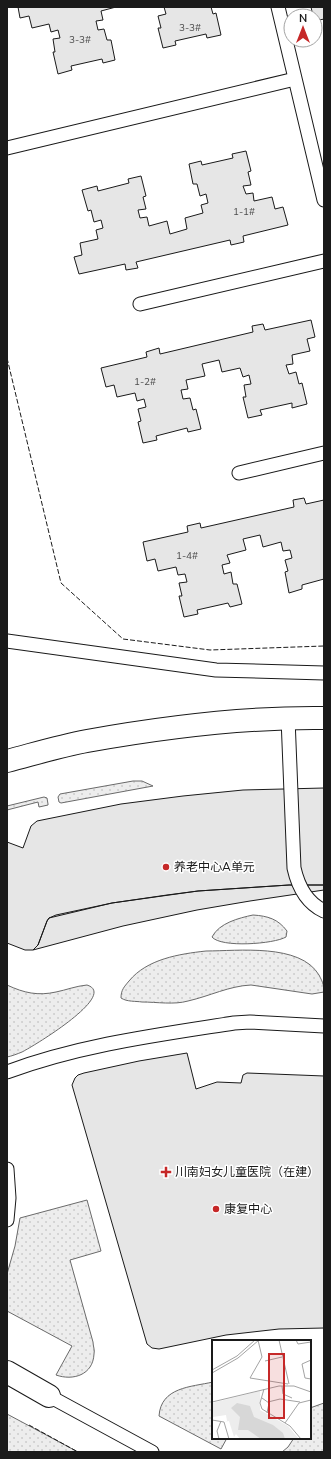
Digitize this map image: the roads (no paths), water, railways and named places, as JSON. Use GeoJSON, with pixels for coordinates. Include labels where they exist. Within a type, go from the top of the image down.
{"type":"FeatureCollection","features":[{"type":"Feature","properties":{"kind":"street"},"geometry":{"type":"LineString","coordinates":[[7,761],[86,741],[213,723],[288,718],[324,718]]}},
{"type":"Feature","properties":{"kind":"street"},"geometry":{"type":"LineString","coordinates":[[7,1372],[49,1396]]}},
{"type":"Feature","properties":{"kind":"lane"},"geometry":{"type":"LineString","coordinates":[[278,7],[324,200]]}},
{"type":"Feature","properties":{"kind":"lane"},"geometry":{"type":"LineString","coordinates":[[7,148],[295,79]]}},
{"type":"Feature","properties":{"kind":"lane"},"geometry":{"type":"LineString","coordinates":[[140,304],[324,261]]}},
{"type":"Feature","properties":{"kind":"lane"},"geometry":{"type":"LineString","coordinates":[[239,473],[324,453]]}},
{"type":"Feature","properties":{"kind":"lane"},"geometry":{"type":"LineString","coordinates":[[7,641],[216,670],[324,672]]}},
{"type":"Feature","properties":{"kind":"lane"},"geometry":{"type":"LineString","coordinates":[[288,718],[294,868],[296,878],[306,895],[311,902],[324,911]]}},
{"type":"Feature","properties":{"kind":"lane"},"geometry":{"type":"LineString","coordinates":[[7,1072],[32,1063],[92,1047],[226,1024],[250,1022],[324,1026]]}},
{"type":"Feature","properties":{"kind":"lane"},"geometry":{"type":"LineString","coordinates":[[7,1169],[9,1198],[7,1220]]}},
{"type":"Feature","properties":{"kind":"lane"},"geometry":{"type":"LineString","coordinates":[[49,1396],[152,1452]]}},
{"type":"Feature","properties":{"kind":"place","name":"养老中心A单元"},"geometry":{"type":"Point","coordinates":[166,867]}},
{"type":"Feature","properties":{"kind":"place","name":"川南妇女儿童医院（在建）"},"geometry":{"type":"Point","coordinates":[166,1172]}},
{"type":"Feature","properties":{"kind":"place","name":"康复中心"},"geometry":{"type":"Point","coordinates":[216,1209]}}]}
